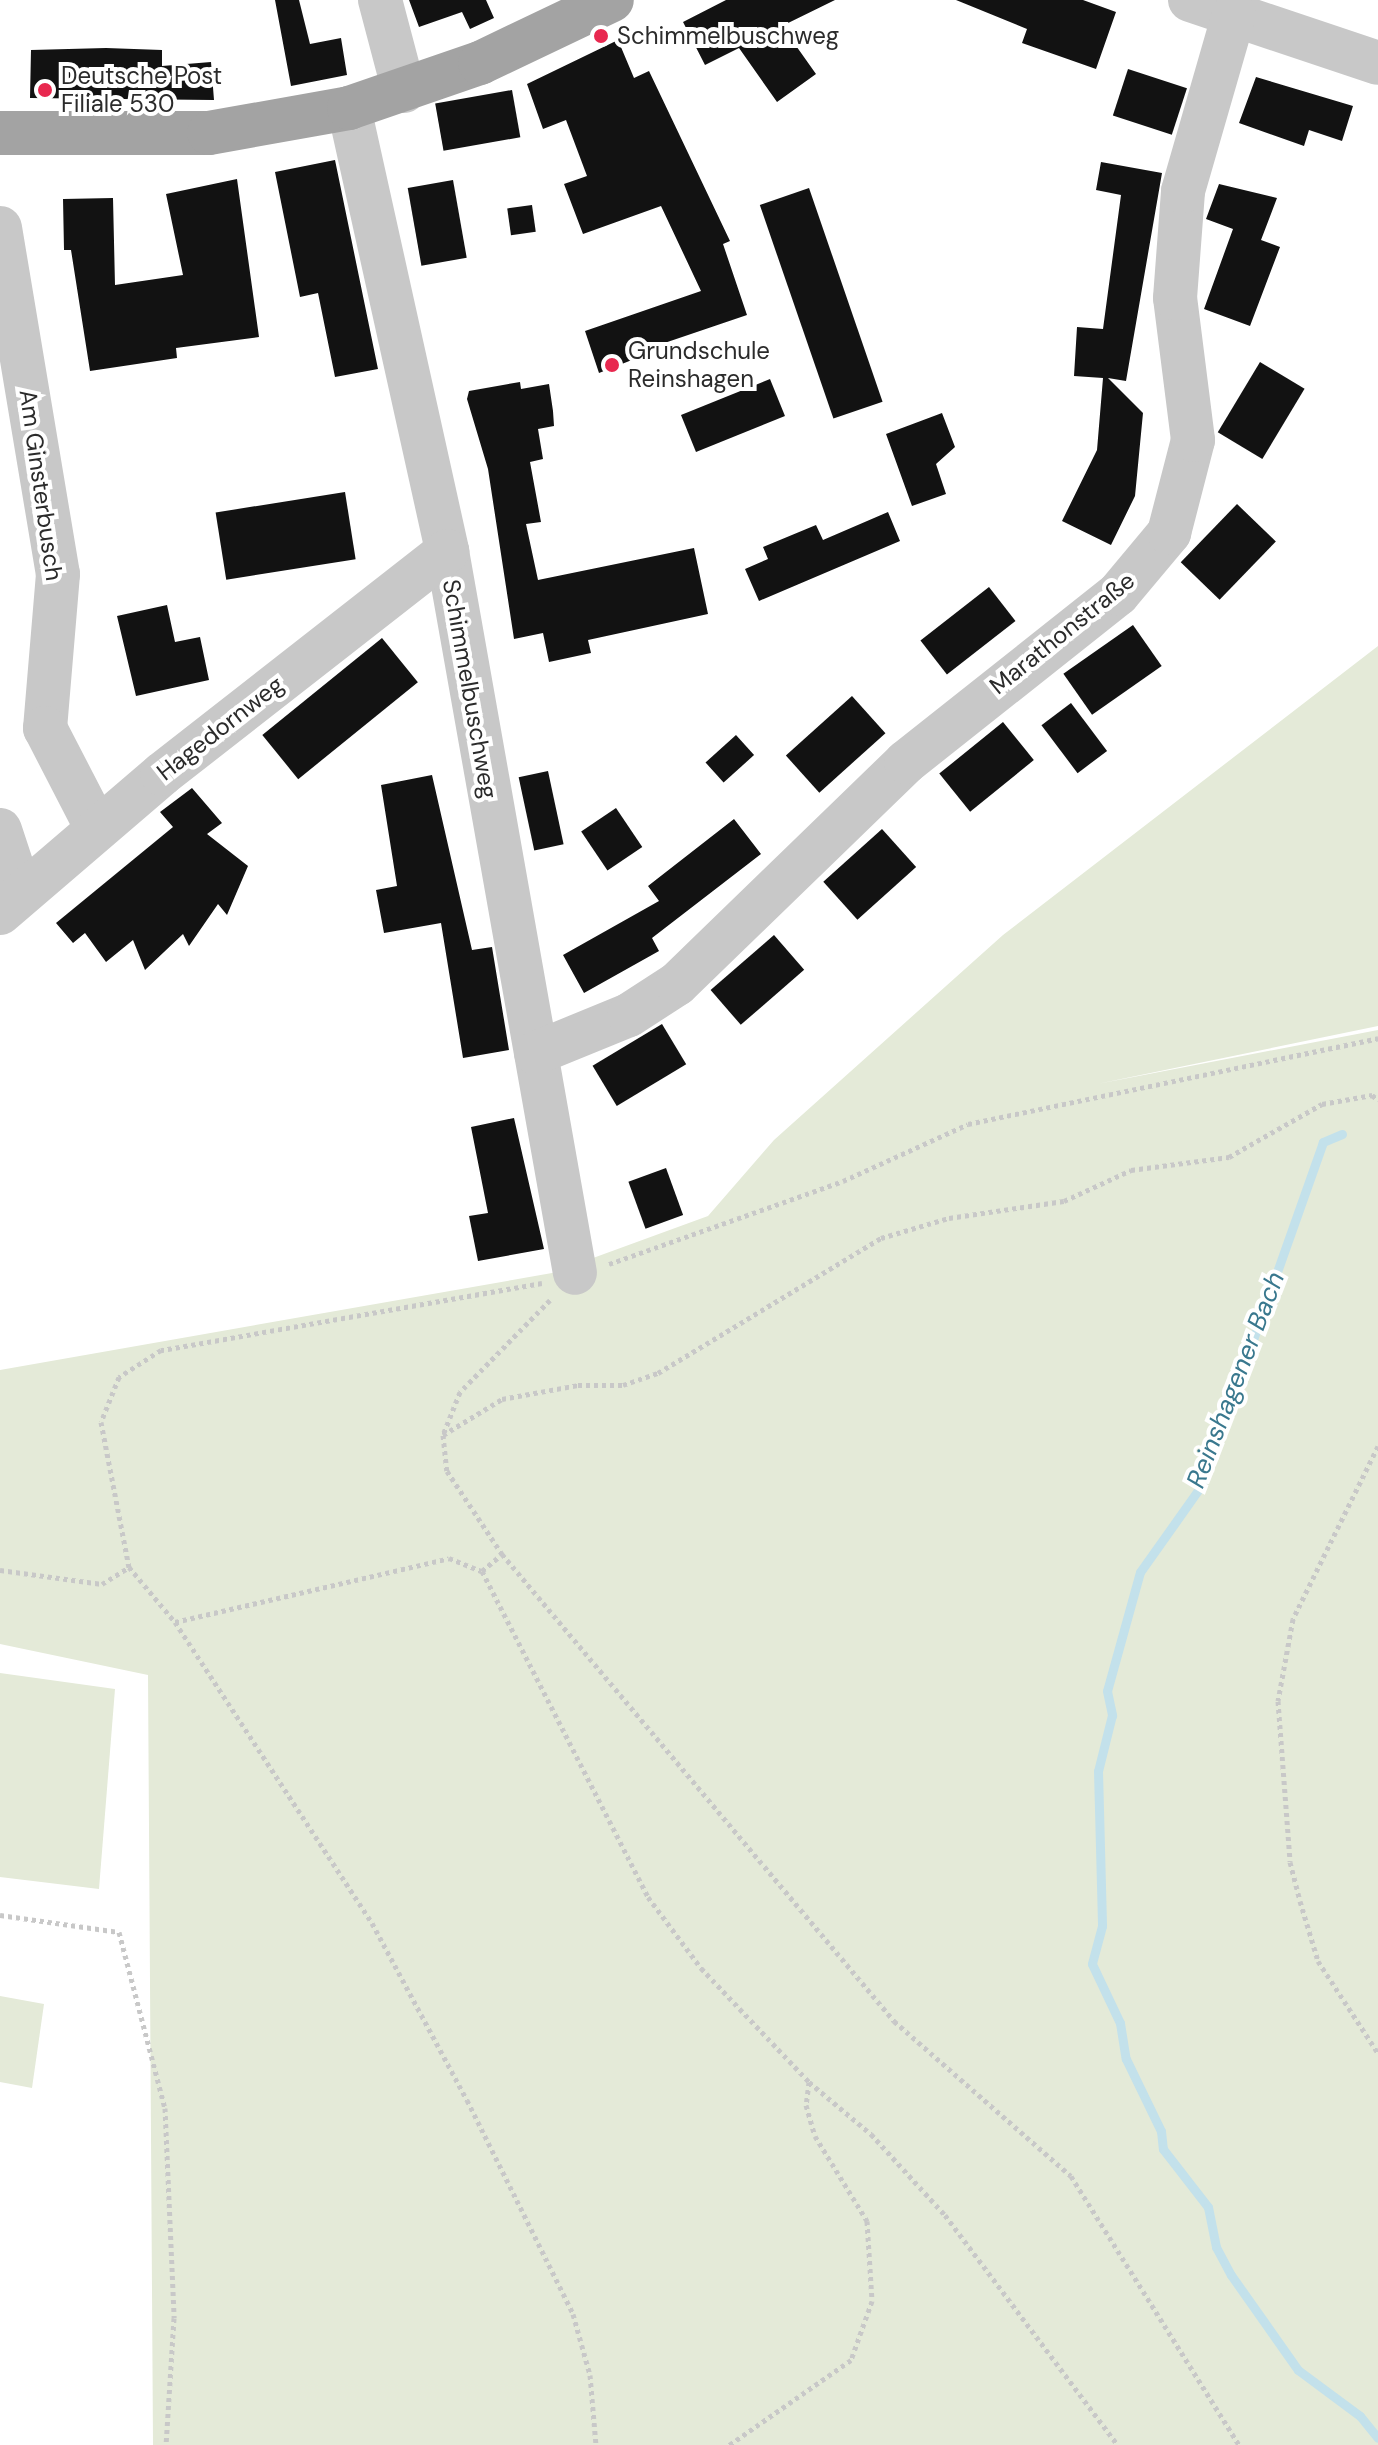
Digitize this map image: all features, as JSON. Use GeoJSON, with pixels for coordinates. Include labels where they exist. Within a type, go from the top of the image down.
{"type":"FeatureCollection","features":[{"type":"Feature","properties":{"kind":"main road"},"geometry":{"type":"LineString","coordinates":[[0,133],[209,133],[349,108],[404,91],[612,0]]}},
{"type":"Feature","properties":{"kind":"street"},"geometry":{"type":"LineString","coordinates":[[380,0],[404,91]]}},
{"type":"Feature","properties":{"kind":"street"},"geometry":{"type":"LineString","coordinates":[[1190,0],[1378,63]]}},
{"type":"Feature","properties":{"kind":"street","name":"Marathonstraße"},"geometry":{"type":"LineString","coordinates":[[536,1053],[629,1015],[677,984],[906,762],[1118,594],[1169,533],[1193,440],[1175,298],[1183,191],[1234,14]]}},
{"type":"Feature","properties":{"kind":"street","name":"Schimmelbuschweg"},"geometry":{"type":"LineString","coordinates":[[349,108],[447,551],[575,1273]]}},
{"type":"Feature","properties":{"kind":"street","name":"Am Ginsterbusch"},"geometry":{"type":"LineString","coordinates":[[0,228],[58,574],[45,728],[96,827]]}},
{"type":"Feature","properties":{"kind":"street","name":"Hagedornweg"},"geometry":{"type":"LineString","coordinates":[[10,903],[96,827],[447,551]]}},
{"type":"Feature","properties":{"kind":"street"},"geometry":{"type":"LineString","coordinates":[[0,830],[10,903]]}},
{"type":"Feature","properties":{"kind":"path"},"geometry":{"type":"LineString","coordinates":[[596,2445],[590,2375],[573,2314],[467,2100],[372,1923],[175,1622],[129,1567],[101,1422],[119,1377],[139,1361],[161,1350],[575,1273],[781,1204],[968,1124],[1378,1038]]}},
{"type":"Feature","properties":{"kind":"path"},"geometry":{"type":"LineString","coordinates":[[443,1435],[502,1399],[578,1385],[623,1385],[658,1373],[881,1238],[949,1218],[1064,1201],[1131,1170],[1229,1157],[1322,1104],[1372,1095],[1378,1100]]}},
{"type":"Feature","properties":{"kind":"path"},"geometry":{"type":"LineString","coordinates":[[575,1273],[460,1392],[443,1435],[447,1471],[502,1554],[894,2021],[1071,2176],[1239,2445]]}},
{"type":"Feature","properties":{"kind":"path"},"geometry":{"type":"LineString","coordinates":[[1378,1446],[1293,1619],[1278,1701],[1290,1862],[1300,1901],[1318,1961],[1378,2053]]}},
{"type":"Feature","properties":{"kind":"path"},"geometry":{"type":"LineString","coordinates":[[482,1571],[502,1554]]}},
{"type":"Feature","properties":{"kind":"path"},"geometry":{"type":"LineString","coordinates":[[175,1622],[449,1558],[482,1571],[648,1897],[701,1968],[809,2082],[871,2134],[945,2215],[1118,2445]]}},
{"type":"Feature","properties":{"kind":"path"},"geometry":{"type":"LineString","coordinates":[[0,1570],[102,1584],[129,1567]]}},
{"type":"Feature","properties":{"kind":"path"},"geometry":{"type":"LineString","coordinates":[[0,1915],[119,1932],[165,2108],[174,2318],[166,2445]]}},
{"type":"Feature","properties":{"kind":"path"},"geometry":{"type":"LineString","coordinates":[[729,2445],[851,2360],[872,2301],[867,2221],[815,2136],[806,2105],[809,2082]]}},
{"type":"Feature","properties":{"kind":"green space"},"geometry":{"type":"Polygon","coordinates":[[[1378,646],[1378,1026],[1097,1084],[1378,1030],[1378,2445],[153,2445],[148,1675],[0,1644],[0,1370],[552,1273],[708,1216],[774,1140],[1003,935],[1378,646]]]}},
{"type":"Feature","properties":{"kind":"green space"},"geometry":{"type":"Polygon","coordinates":[[[0,1673],[115,1689],[99,1889],[0,1877],[0,1673]]]}},
{"type":"Feature","properties":{"kind":"green space"},"geometry":{"type":"Polygon","coordinates":[[[0,1996],[44,2004],[32,2088],[0,2082],[0,1996]]]}},
{"type":"Feature","properties":{"kind":"building"},"geometry":{"type":"Polygon","coordinates":[[[275,0],[299,0],[310,44],[341,38],[347,75],[291,86],[275,0]]]}},
{"type":"Feature","properties":{"kind":"building"},"geometry":{"type":"Polygon","coordinates":[[[409,0],[486,0],[494,18],[470,29],[462,12],[419,27],[409,0]]]}},
{"type":"Feature","properties":{"kind":"building"},"geometry":{"type":"Polygon","coordinates":[[[726,0],[835,0],[782,26],[816,74],[777,102],[739,48],[705,65],[683,22],[726,0]]]}},
{"type":"Feature","properties":{"kind":"building"},"geometry":{"type":"Polygon","coordinates":[[[956,0],[1083,0],[1116,12],[1096,69],[1022,43],[1027,29],[956,0]]]}},
{"type":"Feature","properties":{"kind":"building"},"geometry":{"type":"Polygon","coordinates":[[[618,40],[634,78],[649,71],[730,241],[723,244],[747,315],[635,353],[637,358],[599,373],[585,331],[701,291],[661,206],[583,234],[564,184],[587,176],[566,120],[543,129],[527,84],[618,40]]]}},
{"type":"Feature","properties":{"kind":"building"},"geometry":{"type":"Polygon","coordinates":[[[31,50],[162,50],[162,66],[211,62],[214,100],[30,98],[31,50]]]}},
{"type":"Feature","properties":{"kind":"building"},"geometry":{"type":"Polygon","coordinates":[[[1128,69],[1187,88],[1172,135],[1113,116],[1128,69]]]}},
{"type":"Feature","properties":{"kind":"building"},"geometry":{"type":"Polygon","coordinates":[[[1256,77],[1353,106],[1342,141],[1309,130],[1304,146],[1239,123],[1256,77]]]}},
{"type":"Feature","properties":{"kind":"building"},"geometry":{"type":"Polygon","coordinates":[[[512,90],[520,137],[444,151],[435,104],[512,90]]]}},
{"type":"Feature","properties":{"kind":"building"},"geometry":{"type":"Polygon","coordinates":[[[335,160],[378,369],[335,377],[318,293],[300,297],[275,172],[335,160]]]}},
{"type":"Feature","properties":{"kind":"building"},"geometry":{"type":"Polygon","coordinates":[[[1101,162],[1162,173],[1126,381],[1108,378],[1143,413],[1135,496],[1111,545],[1062,521],[1097,450],[1103,378],[1074,376],[1077,327],[1103,329],[1121,195],[1096,190],[1101,162]]]}},
{"type":"Feature","properties":{"kind":"building"},"geometry":{"type":"Polygon","coordinates":[[[237,179],[259,337],[176,348],[177,358],[90,371],[71,250],[64,250],[63,199],[113,198],[115,285],[183,275],[166,194],[237,179]]]}},
{"type":"Feature","properties":{"kind":"building"},"geometry":{"type":"Polygon","coordinates":[[[453,180],[467,258],[421,266],[408,188],[453,180]]]}},
{"type":"Feature","properties":{"kind":"building"},"geometry":{"type":"Polygon","coordinates":[[[1219,184],[1277,198],[1261,240],[1280,247],[1250,326],[1204,309],[1233,229],[1206,219],[1219,184]]]}},
{"type":"Feature","properties":{"kind":"building"},"geometry":{"type":"Polygon","coordinates":[[[809,188],[883,402],[833,419],[760,205],[809,188]]]}},
{"type":"Feature","properties":{"kind":"building"},"geometry":{"type":"Polygon","coordinates":[[[532,205],[536,232],[511,235],[507,208],[532,205]]]}},
{"type":"Feature","properties":{"kind":"building"},"geometry":{"type":"Polygon","coordinates":[[[1260,362],[1305,389],[1262,459],[1218,432],[1260,362]]]}},
{"type":"Feature","properties":{"kind":"building"},"geometry":{"type":"Polygon","coordinates":[[[770,379],[785,416],[696,452],[681,415],[770,379]]]}},
{"type":"Feature","properties":{"kind":"building"},"geometry":{"type":"Polygon","coordinates":[[[520,382],[521,389],[549,384],[553,411],[554,426],[538,429],[543,459],[530,462],[541,522],[526,524],[538,580],[694,548],[708,614],[588,640],[591,653],[549,662],[543,633],[514,639],[488,469],[467,399],[469,391],[520,382]]]}},
{"type":"Feature","properties":{"kind":"building"},"geometry":{"type":"Polygon","coordinates":[[[942,413],[955,447],[936,464],[946,494],[912,506],[886,434],[942,413]]]}},
{"type":"Feature","properties":{"kind":"building"},"geometry":{"type":"Polygon","coordinates":[[[345,492],[356,559],[226,580],[216,512],[345,492]]]}},
{"type":"Feature","properties":{"kind":"building"},"geometry":{"type":"Polygon","coordinates":[[[1237,504],[1276,542],[1220,600],[1181,562],[1237,504]]]}},
{"type":"Feature","properties":{"kind":"building"},"geometry":{"type":"Polygon","coordinates":[[[888,512],[900,541],[759,601],[745,569],[768,559],[763,547],[816,525],[823,540],[888,512]]]}},
{"type":"Feature","properties":{"kind":"building"},"geometry":{"type":"Polygon","coordinates":[[[989,587],[1015,621],[947,674],[920,641],[989,587]]]}},
{"type":"Feature","properties":{"kind":"building"},"geometry":{"type":"Polygon","coordinates":[[[167,605],[175,642],[200,637],[209,680],[136,696],[117,616],[167,605]]]}},
{"type":"Feature","properties":{"kind":"building"},"geometry":{"type":"Polygon","coordinates":[[[1133,625],[1162,666],[1092,715],[1063,674],[1133,625]]]}},
{"type":"Feature","properties":{"kind":"building"},"geometry":{"type":"Polygon","coordinates":[[[382,638],[418,682],[298,779],[262,735],[382,638]]]}},
{"type":"Feature","properties":{"kind":"building"},"geometry":{"type":"Polygon","coordinates":[[[852,696],[885,733],[819,793],[786,756],[852,696]]]}},
{"type":"Feature","properties":{"kind":"building"},"geometry":{"type":"Polygon","coordinates":[[[1071,703],[1107,751],[1078,773],[1041,725],[1071,703]]]}},
{"type":"Feature","properties":{"kind":"building"},"geometry":{"type":"Polygon","coordinates":[[[1003,722],[1034,760],[970,812],[939,774],[1003,722]]]}},
{"type":"Feature","properties":{"kind":"building"},"geometry":{"type":"Polygon","coordinates":[[[736,735],[754,755],[724,782],[706,762],[736,735]]]}},
{"type":"Feature","properties":{"kind":"building"},"geometry":{"type":"Polygon","coordinates":[[[548,771],[564,844],[534,851],[519,777],[548,771]]]}},
{"type":"Feature","properties":{"kind":"building"},"geometry":{"type":"Polygon","coordinates":[[[432,775],[472,950],[492,947],[509,1050],[463,1058],[441,923],[384,933],[376,890],[397,886],[381,785],[432,775]]]}},
{"type":"Feature","properties":{"kind":"building"},"geometry":{"type":"Polygon","coordinates":[[[192,788],[222,823],[207,834],[248,866],[227,915],[218,904],[189,946],[183,934],[145,970],[133,940],[106,962],[85,933],[73,943],[56,923],[173,827],[160,812],[192,788]]]}},
{"type":"Feature","properties":{"kind":"building"},"geometry":{"type":"Polygon","coordinates":[[[616,808],[642,847],[607,870],[581,831],[616,808]]]}},
{"type":"Feature","properties":{"kind":"building"},"geometry":{"type":"Polygon","coordinates":[[[734,819],[761,854],[652,938],[659,951],[584,993],[563,955],[659,901],[648,886],[734,819]]]}},
{"type":"Feature","properties":{"kind":"building"},"geometry":{"type":"Polygon","coordinates":[[[882,829],[916,867],[857,920],[823,882],[882,829]]]}},
{"type":"Feature","properties":{"kind":"building"},"geometry":{"type":"Polygon","coordinates":[[[774,935],[804,970],[741,1025],[711,990],[774,935]]]}},
{"type":"Feature","properties":{"kind":"building"},"geometry":{"type":"Polygon","coordinates":[[[662,1024],[686,1064],[617,1106],[593,1066],[662,1024]]]}},
{"type":"Feature","properties":{"kind":"building"},"geometry":{"type":"Polygon","coordinates":[[[514,1118],[544,1249],[478,1261],[469,1216],[488,1213],[471,1127],[514,1118]]]}},
{"type":"Feature","properties":{"kind":"building"},"geometry":{"type":"Polygon","coordinates":[[[666,1168],[683,1215],[646,1229],[628,1182],[666,1168]]]}},
{"type":"Feature","properties":{"kind":"waterway","name":"Reinshagener Bach"},"geometry":{"type":"LineString","coordinates":[[1342,1134],[1323,1142],[1201,1486],[1140,1572],[1107,1691],[1112,1715],[1098,1771],[1102,1926],[1092,1964],[1120,2023],[1126,2059],[1161,2131],[1163,2149],[1208,2207],[1216,2247],[1231,2275],[1298,2370],[1360,2416],[1378,2438]]}},
{"type":"Feature","properties":{"kind":"place","name":"Schimmelbuschweg"},"geometry":{"type":"Point","coordinates":[601,36]}},
{"type":"Feature","properties":{"kind":"place","name":"Deutsche Post Filiale 530"},"geometry":{"type":"Point","coordinates":[45,90]}},
{"type":"Feature","properties":{"kind":"place","name":"Grundschule Reinshagen"},"geometry":{"type":"Point","coordinates":[612,365]}}]}
